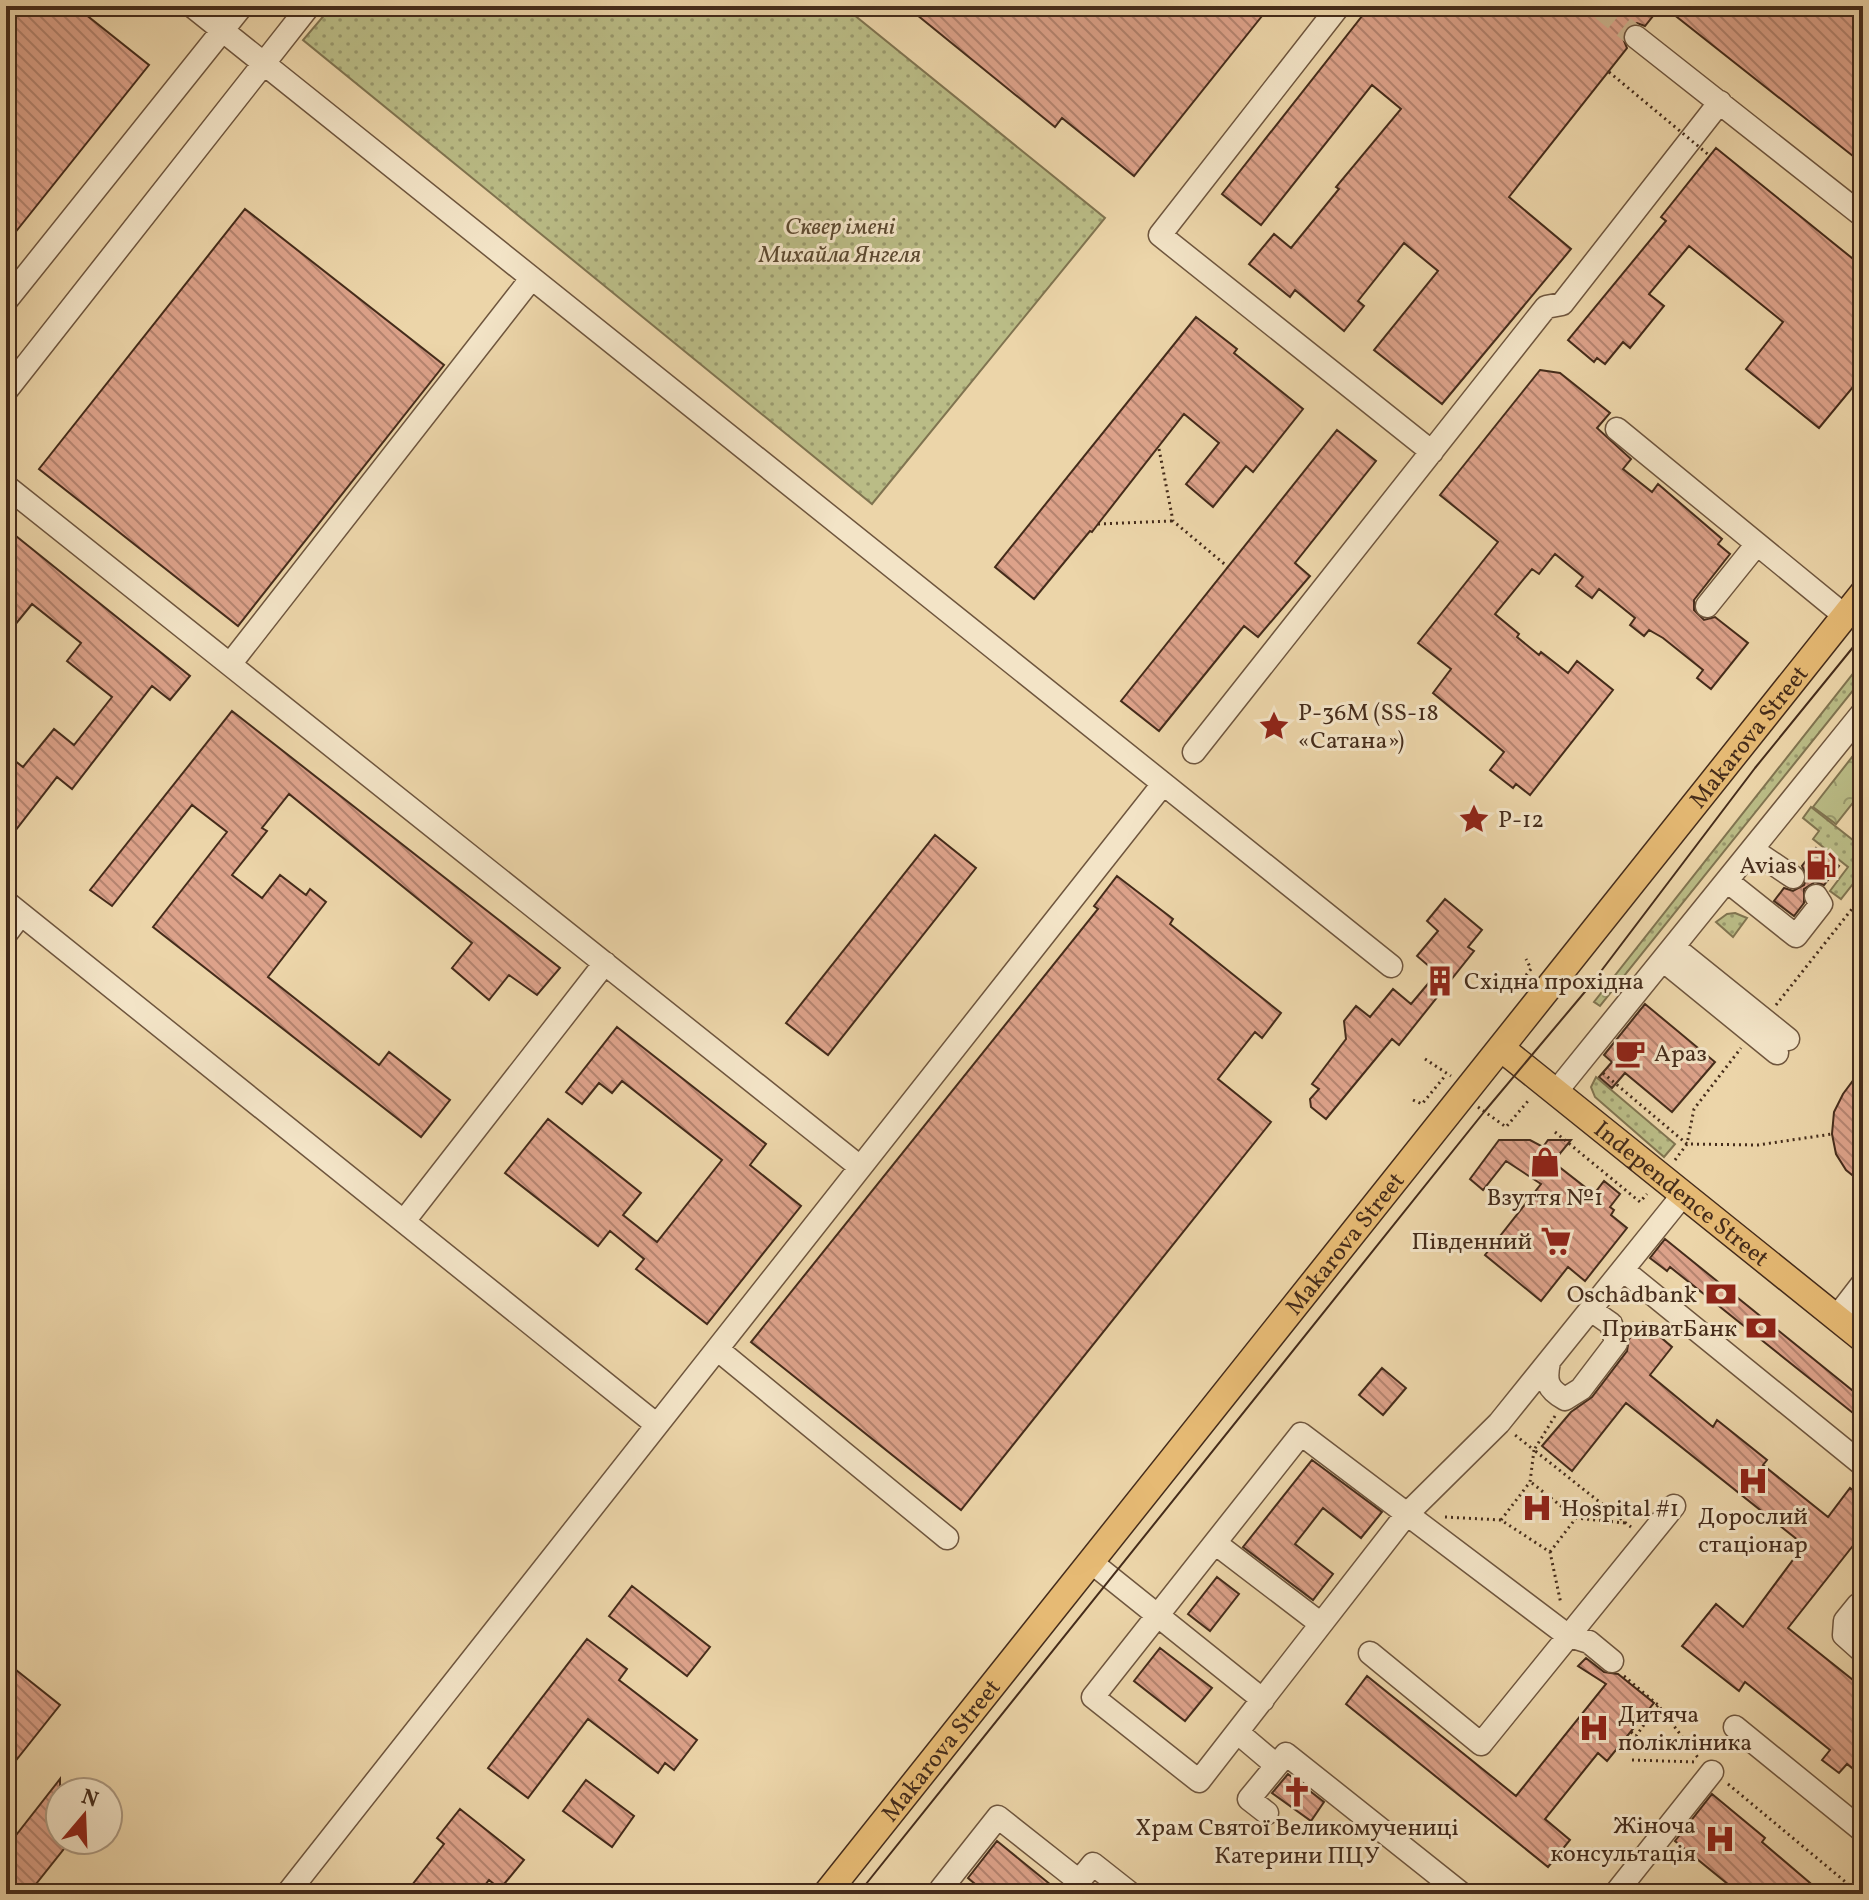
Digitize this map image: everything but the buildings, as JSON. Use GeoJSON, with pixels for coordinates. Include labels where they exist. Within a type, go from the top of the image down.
{"type":"FeatureCollection","features":[{"type":"Feature","properties":{"kind":"main road","name":"Makarova Street"},"geometry":{"type":"LineString","coordinates":[[826,1894],[1863,593]]}},
{"type":"Feature","properties":{"kind":"main road","name":"Independence Street"},"geometry":{"type":"LineString","coordinates":[[1501,1048],[1863,1339]]}},
{"type":"Feature","properties":{"kind":"lane"},"geometry":{"type":"LineString","coordinates":[[192,6],[1391,966]]}},
{"type":"Feature","properties":{"kind":"lane"},"geometry":{"type":"LineString","coordinates":[[6,301],[242,6]]}},
{"type":"Feature","properties":{"kind":"lane"},"geometry":{"type":"LineString","coordinates":[[6,391],[309,6]]}},
{"type":"Feature","properties":{"kind":"lane"},"geometry":{"type":"LineString","coordinates":[[1339,6],[1160,235],[1432,452]]}},
{"type":"Feature","properties":{"kind":"lane"},"geometry":{"type":"LineString","coordinates":[[1636,37],[1863,216]]}},
{"type":"Feature","properties":{"kind":"lane"},"geometry":{"type":"LineString","coordinates":[[1194,752],[1546,307],[1562,304],[1720,102]]}},
{"type":"Feature","properties":{"kind":"lane"},"geometry":{"type":"LineString","coordinates":[[231,663],[531,279]]}},
{"type":"Feature","properties":{"kind":"lane"},"geometry":{"type":"LineString","coordinates":[[1617,429],[1845,616]]}},
{"type":"Feature","properties":{"kind":"lane"},"geometry":{"type":"LineString","coordinates":[[6,486],[860,1167]]}},
{"type":"Feature","properties":{"kind":"lane"},"geometry":{"type":"LineString","coordinates":[[1707,606],[1757,544]]}},
{"type":"Feature","properties":{"kind":"lane"},"geometry":{"type":"LineString","coordinates":[[1555,1093],[1863,712]]}},
{"type":"Feature","properties":{"kind":"lane"},"geometry":{"type":"LineString","coordinates":[[287,1894],[1163,784]]}},
{"type":"Feature","properties":{"kind":"lane"},"geometry":{"type":"LineString","coordinates":[[1753,850],[1793,877]]}},
{"type":"Feature","properties":{"kind":"lane"},"geometry":{"type":"LineString","coordinates":[[1727,881],[1796,936],[1821,904],[1816,896]]}},
{"type":"Feature","properties":{"kind":"lane"},"geometry":{"type":"LineString","coordinates":[[6,934],[13,908],[657,1425]]}},
{"type":"Feature","properties":{"kind":"lane"},"geometry":{"type":"LineString","coordinates":[[1669,954],[1782,1046]]}},
{"type":"Feature","properties":{"kind":"lane"},"geometry":{"type":"LineString","coordinates":[[404,1221],[605,963]]}},
{"type":"Feature","properties":{"kind":"lane"},"geometry":{"type":"LineString","coordinates":[[1612,1661],[1589,1642],[1567,1635],[1406,1515],[1301,1434],[1093,1697],[1199,1781],[1406,1515],[1499,1423],[1682,1196]]}},
{"type":"Feature","properties":{"kind":"lane"},"geometry":{"type":"LineString","coordinates":[[1623,1270],[1863,1465]]}},
{"type":"Feature","properties":{"kind":"lane"},"geometry":{"type":"LineString","coordinates":[[1836,1318],[1863,1283]]}},
{"type":"Feature","properties":{"kind":"lane"},"geometry":{"type":"LineString","coordinates":[[1549,1362],[1545,1378],[1551,1391],[1565,1399],[1581,1389],[1616,1343],[1611,1324],[1591,1310]]}},
{"type":"Feature","properties":{"kind":"lane"},"geometry":{"type":"LineString","coordinates":[[717,1349],[947,1538]]}},
{"type":"Feature","properties":{"kind":"lane"},"geometry":{"type":"LineString","coordinates":[[1370,1653],[1481,1744],[1674,1506]]}},
{"type":"Feature","properties":{"kind":"lane"},"geometry":{"type":"LineString","coordinates":[[1215,1543],[1321,1624]]}},
{"type":"Feature","properties":{"kind":"lane"},"geometry":{"type":"LineString","coordinates":[[1091,1562],[1263,1700]]}},
{"type":"Feature","properties":{"kind":"lane"},"geometry":{"type":"LineString","coordinates":[[1858,1605],[1845,1621],[1844,1635],[1863,1652]]}},
{"type":"Feature","properties":{"kind":"lane"},"geometry":{"type":"LineString","coordinates":[[1735,1727],[1863,1831]]}},
{"type":"Feature","properties":{"kind":"lane"},"geometry":{"type":"LineString","coordinates":[[1237,1732],[1276,1765]]}},
{"type":"Feature","properties":{"kind":"lane"},"geometry":{"type":"LineString","coordinates":[[1267,1813],[1249,1799],[1286,1754],[1462,1894]]}},
{"type":"Feature","properties":{"kind":"lane"},"geometry":{"type":"LineString","coordinates":[[1615,1894],[1712,1772]]}},
{"type":"Feature","properties":{"kind":"lane"},"geometry":{"type":"LineString","coordinates":[[946,1894],[941,1889],[998,1817],[1079,1881],[1093,1864],[1131,1894]]}},
{"type":"Feature","properties":{"kind":"path"},"geometry":{"type":"LineString","coordinates":[[1609,72],[1710,156]]}},
{"type":"Feature","properties":{"kind":"path"},"geometry":{"type":"LineString","coordinates":[[1159,449],[1173,521],[1228,567]]}},
{"type":"Feature","properties":{"kind":"path"},"geometry":{"type":"LineString","coordinates":[[1098,524],[1173,521]]}},
{"type":"Feature","properties":{"kind":"path"},"geometry":{"type":"LineString","coordinates":[[1511,994],[1531,969],[1526,959]]}},
{"type":"Feature","properties":{"kind":"path"},"geometry":{"type":"LineString","coordinates":[[1425,1059],[1454,1078]]}},
{"type":"Feature","properties":{"kind":"path"},"geometry":{"type":"LineString","coordinates":[[1603,1073],[1687,1144],[1758,1145],[1832,1134]]}},
{"type":"Feature","properties":{"kind":"path"},"geometry":{"type":"LineString","coordinates":[[1413,1100],[1422,1104],[1445,1076]]}},
{"type":"Feature","properties":{"kind":"path"},"geometry":{"type":"LineString","coordinates":[[1475,1105],[1506,1127],[1528,1101]]}},
{"type":"Feature","properties":{"kind":"path"},"geometry":{"type":"LineString","coordinates":[[1555,1132],[1640,1202]]}},
{"type":"Feature","properties":{"kind":"path"},"geometry":{"type":"LineString","coordinates":[[1501,1520],[1530,1482],[1534,1450],[1565,1399]]}},
{"type":"Feature","properties":{"kind":"path"},"geometry":{"type":"LineString","coordinates":[[1499,1423],[1647,1540]]}},
{"type":"Feature","properties":{"kind":"path"},"geometry":{"type":"LineString","coordinates":[[1530,1482],[1576,1518],[1626,1523]]}},
{"type":"Feature","properties":{"kind":"path"},"geometry":{"type":"LineString","coordinates":[[1406,1515],[1501,1520],[1550,1552],[1567,1635]]}},
{"type":"Feature","properties":{"kind":"path"},"geometry":{"type":"LineString","coordinates":[[1550,1552],[1576,1518]]}},
{"type":"Feature","properties":{"kind":"path"},"geometry":{"type":"LineString","coordinates":[[1612,1661],[1617,1670],[1658,1705],[1701,1762],[1632,1760]]}},
{"type":"Feature","properties":{"kind":"path"},"geometry":{"type":"LineString","coordinates":[[1631,1732],[1636,1736],[1658,1705]]}},
{"type":"Feature","properties":{"kind":"path"},"geometry":{"type":"LineString","coordinates":[[1712,1772],[1860,1894]]}},
{"type":"Feature","properties":{"kind":"green space","name":"Сквер імені Михайла Янгеля"},"geometry":{"type":"Polygon","coordinates":[[[332,6],[843,6],[1105,218],[872,504],[303,40],[332,6]]]}},
{"type":"Feature","properties":{"kind":"green space"},"geometry":{"type":"Polygon","coordinates":[[[1863,661],[1863,678],[1600,1006],[1594,1002],[1863,661]]]}},
{"type":"Feature","properties":{"kind":"green space"},"geometry":{"type":"Polygon","coordinates":[[[1863,743],[1863,790],[1836,824],[1813,807],[1863,743]]]}},
{"type":"Feature","properties":{"kind":"green space"},"geometry":{"type":"Polygon","coordinates":[[[1811,807],[1863,848],[1863,871],[1841,899],[1830,891],[1848,867],[1813,839],[1819,831],[1803,818],[1811,807]]]}},
{"type":"Feature","properties":{"kind":"green space"},"geometry":{"type":"Polygon","coordinates":[[[1735,913],[1747,918],[1733,937],[1716,922],[1727,914],[1735,913]]]}},
{"type":"Feature","properties":{"kind":"green space"},"geometry":{"type":"Polygon","coordinates":[[[1596,1077],[1675,1144],[1664,1157],[1595,1097],[1591,1087],[1596,1077]]]}},
{"type":"Feature","properties":{"kind":"tunnel"},"geometry":{"type":"LineString","coordinates":[[1598,6],[1636,37]]}},
{"type":"Feature","properties":{"kind":"tram line"},"geometry":{"type":"LineString","coordinates":[[858,1894],[1484,1112],[1589,987],[1755,768],[1863,635]]}},
{"type":"Feature","properties":{"kind":"place","name":"Р-36М (SS-18 «Сатана»)"},"geometry":{"type":"Point","coordinates":[1274,726]}},
{"type":"Feature","properties":{"kind":"place","name":"Р-12"},"geometry":{"type":"Point","coordinates":[1474,819]}},
{"type":"Feature","properties":{"kind":"place","name":"Avias"},"geometry":{"type":"Point","coordinates":[1821,865]}},
{"type":"Feature","properties":{"kind":"place","name":"Східна прохідна"},"geometry":{"type":"Point","coordinates":[1440,981]}},
{"type":"Feature","properties":{"kind":"place","name":"Араз"},"geometry":{"type":"Point","coordinates":[1630,1053]}},
{"type":"Feature","properties":{"kind":"place","name":"Взуття №1"},"geometry":{"type":"Point","coordinates":[1545,1162]}},
{"type":"Feature","properties":{"kind":"place","name":"Південний"},"geometry":{"type":"Point","coordinates":[1556,1241]}},
{"type":"Feature","properties":{"kind":"place","name":"Oschadbank"},"geometry":{"type":"Point","coordinates":[1721,1294]}},
{"type":"Feature","properties":{"kind":"place","name":"ПриватБанк"},"geometry":{"type":"Point","coordinates":[1761,1328]}},
{"type":"Feature","properties":{"kind":"place","name":"Дорослий стаціонар"},"geometry":{"type":"Point","coordinates":[1753,1481]}},
{"type":"Feature","properties":{"kind":"place","name":"Hospital #1"},"geometry":{"type":"Point","coordinates":[1537,1508]}},
{"type":"Feature","properties":{"kind":"place","name":"Дитяча полікліника"},"geometry":{"type":"Point","coordinates":[1594,1728]}},
{"type":"Feature","properties":{"kind":"place","name":"Храм Святої Великомучениці Катерини ПЦУ"},"geometry":{"type":"Point","coordinates":[1297,1792]}},
{"type":"Feature","properties":{"kind":"place","name":"Жіноча консультація"},"geometry":{"type":"Point","coordinates":[1720,1839]}}]}
